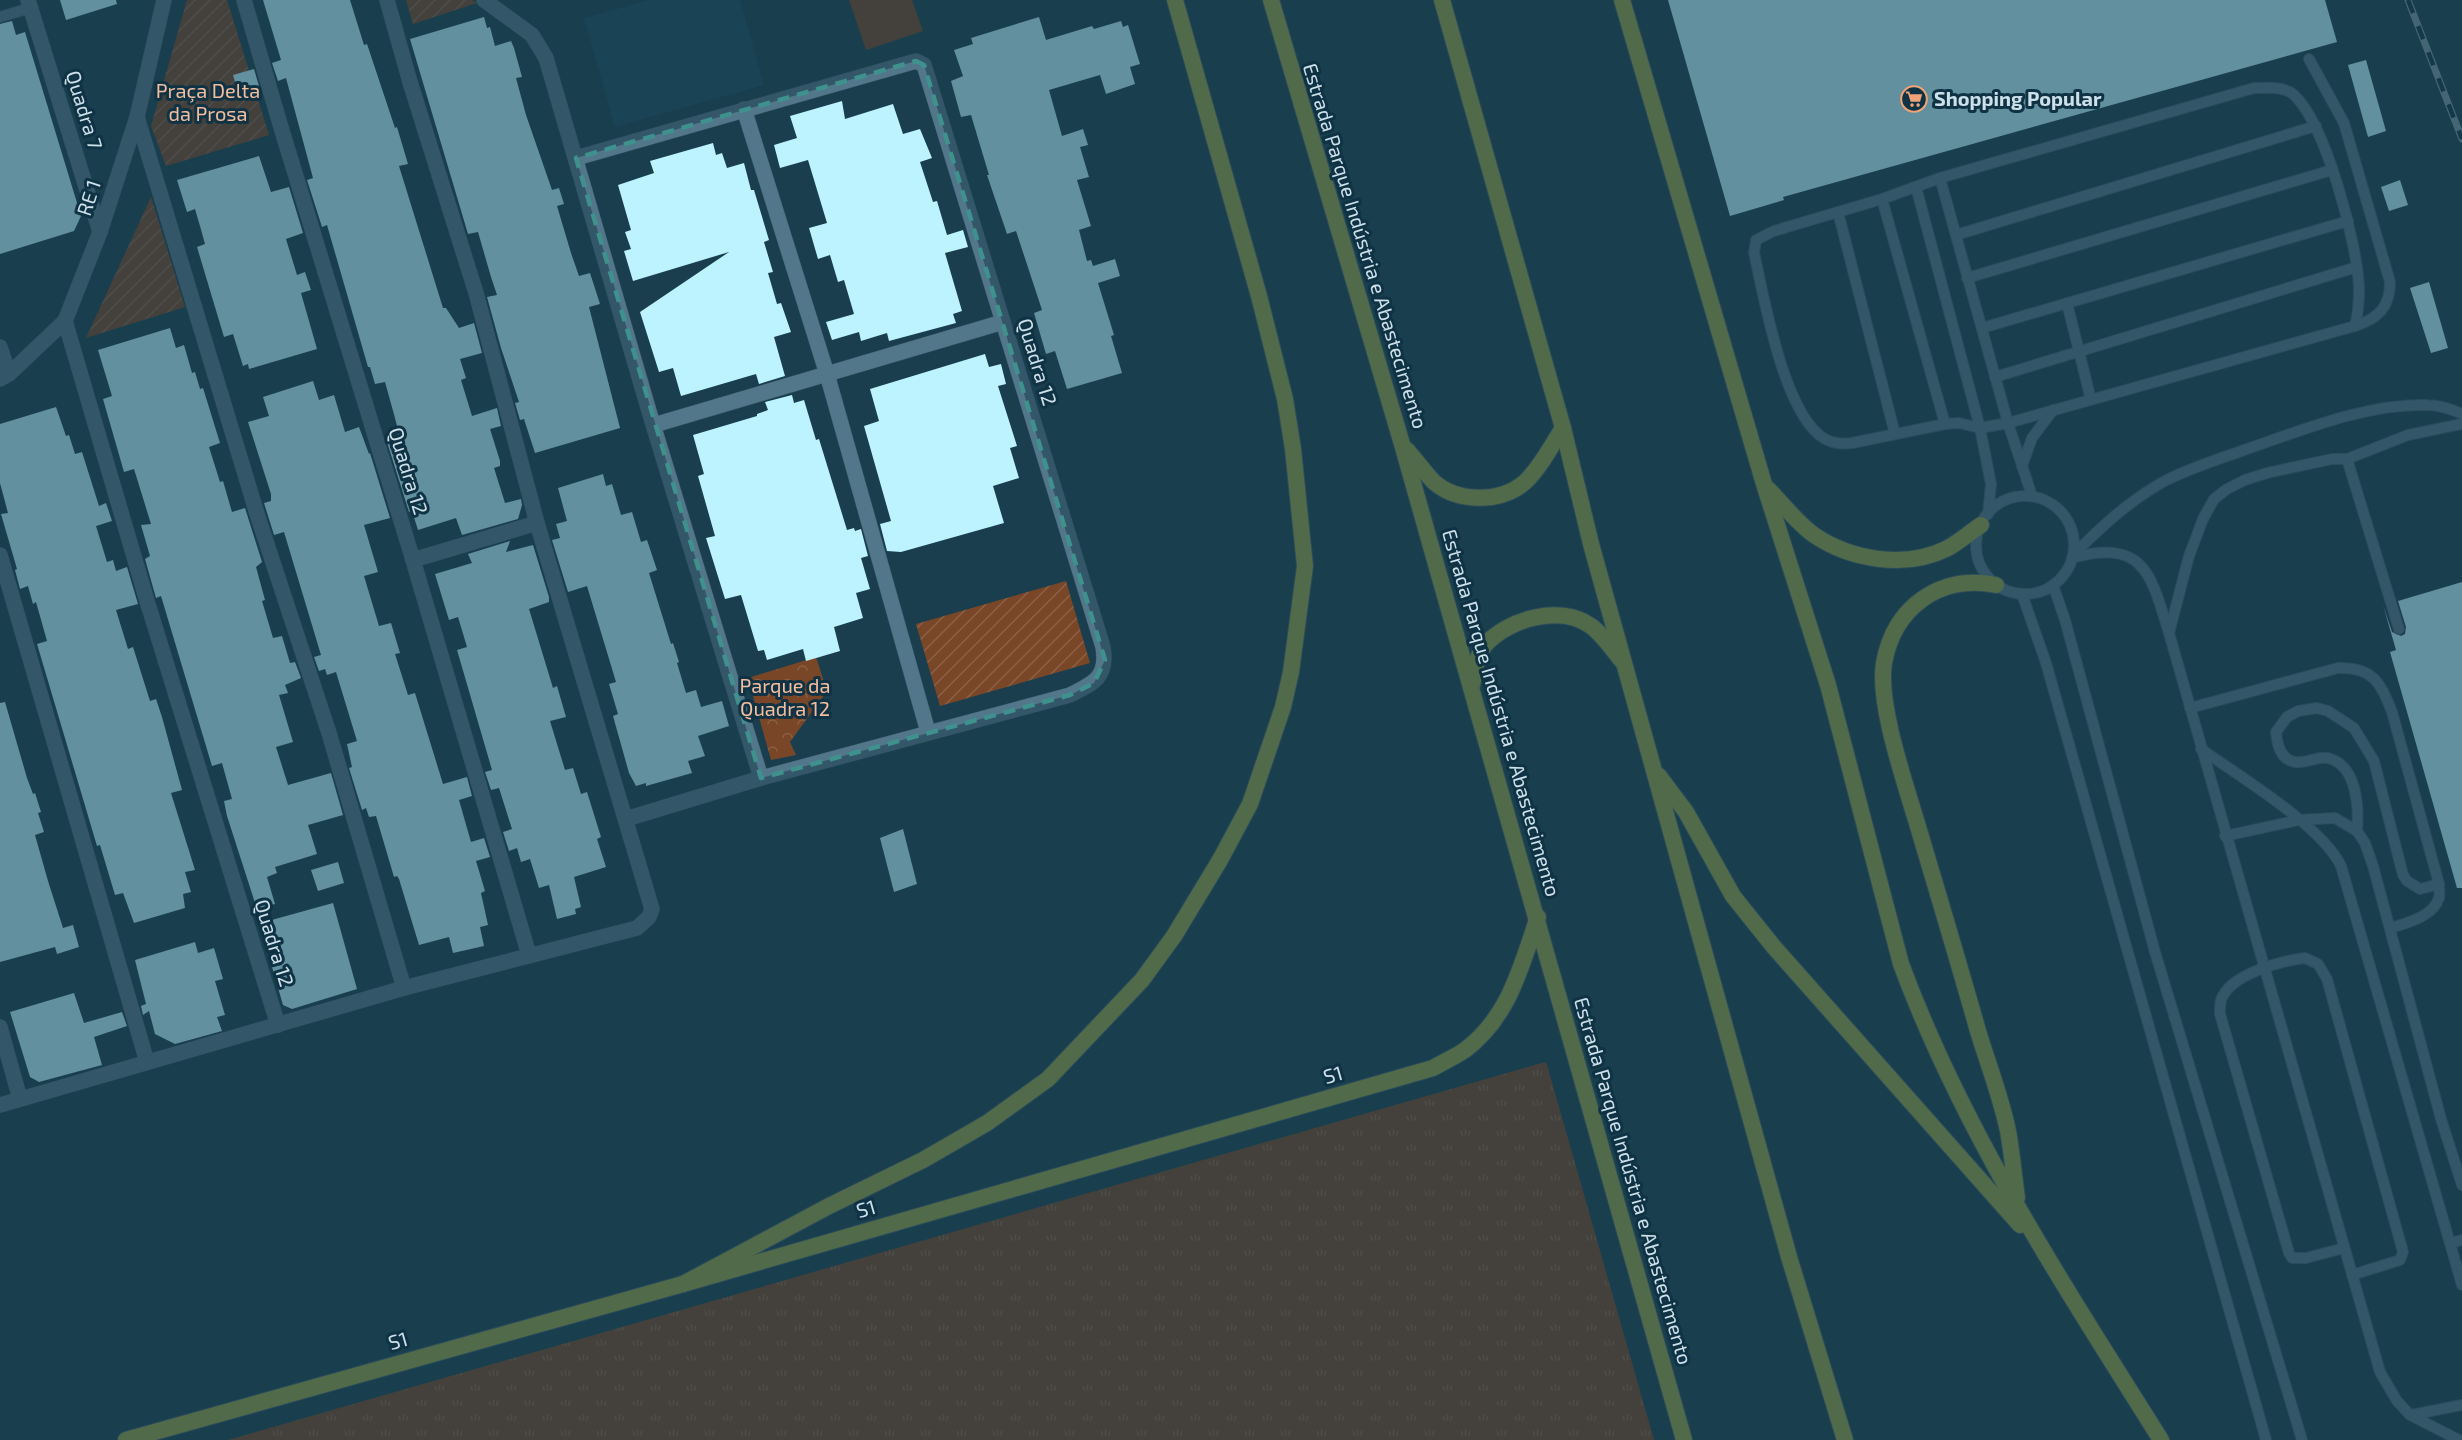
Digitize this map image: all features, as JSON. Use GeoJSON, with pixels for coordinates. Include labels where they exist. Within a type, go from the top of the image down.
{"type":"FeatureCollection","features":[{"type":"Feature","properties":{"kind":"highway"},"geometry":{"type":"LineString","coordinates":[[683,1284],[829,1206],[923,1160],[987,1123],[1048,1079],[1143,980],[1174,936],[1220,860],[1250,804],[1283,707],[1291,672],[1305,566],[1293,449],[1285,399],[1259,296],[1175,0]]}},
{"type":"Feature","properties":{"kind":"highway"},"geometry":{"type":"LineString","coordinates":[[1264,0],[1281,39]]}},
{"type":"Feature","properties":{"kind":"highway","name":"Estrada Parque Indústria e Abastecimento"},"geometry":{"type":"LineString","coordinates":[[1271,0],[1538,917],[1684,1440]]}},
{"type":"Feature","properties":{"kind":"highway"},"geometry":{"type":"LineString","coordinates":[[1442,0],[1563,428],[1591,544],[1789,1257],[1845,1440]]}},
{"type":"Feature","properties":{"kind":"highway"},"geometry":{"type":"LineString","coordinates":[[1622,0],[1764,484],[1828,685],[1901,964],[1931,1041],[1987,1153],[2042,1250],[2161,1440]]}},
{"type":"Feature","properties":{"kind":"highway"},"geometry":{"type":"LineString","coordinates":[[1402,444],[1435,482],[1448,491],[1470,498],[1482,498],[1509,491],[1524,483],[1535,471],[1563,428]]}},
{"type":"Feature","properties":{"kind":"highway"},"geometry":{"type":"LineString","coordinates":[[1764,484],[1814,535],[1850,552],[1882,560],[1917,558],[1932,554],[1947,548],[1984,520]]}},
{"type":"Feature","properties":{"kind":"highway"},"geometry":{"type":"LineString","coordinates":[[1996,585],[1976,581],[1949,587],[1923,597],[1904,614],[1892,636],[1884,664],[1884,696],[1907,787],[2007,1129],[2019,1208]]}},
{"type":"Feature","properties":{"kind":"highway"},"geometry":{"type":"LineString","coordinates":[[1472,688],[1483,647],[1500,632],[1518,623],[1541,617],[1560,615],[1576,619],[1592,627],[1625,664]]}},
{"type":"Feature","properties":{"kind":"highway"},"geometry":{"type":"LineString","coordinates":[[1653,769],[1686,812],[1733,896],[1773,946],[2042,1250]]}},
{"type":"Feature","properties":{"kind":"highway","name":"S1"},"geometry":{"type":"LineString","coordinates":[[126,1440],[683,1284],[1433,1068],[1464,1051],[1483,1035],[1500,1014],[1515,984],[1538,917]]}},
{"type":"Feature","properties":{"kind":"street","name":"RE 1"},"geometry":{"type":"LineString","coordinates":[[4,377],[65,321],[100,232],[137,117],[164,0]]}},
{"type":"Feature","properties":{"kind":"street","name":"Quadra 12"},"geometry":{"type":"LineString","coordinates":[[244,0],[413,560],[529,955]]}},
{"type":"Feature","properties":{"kind":"street"},"geometry":{"type":"LineString","coordinates":[[0,1105],[404,988],[637,928],[649,917],[652,909],[537,523],[476,293],[387,0]]}},
{"type":"Feature","properties":{"kind":"street"},"geometry":{"type":"LineString","coordinates":[[484,0],[521,26],[541,46],[546,58],[761,778]]}},
{"type":"Feature","properties":{"kind":"street","name":"Quadra 7"},"geometry":{"type":"LineString","coordinates":[[29,4],[100,232]]}},
{"type":"Feature","properties":{"kind":"street","name":"Quadra 12"},"geometry":{"type":"LineString","coordinates":[[576,158],[916,61],[924,65],[1103,647],[1105,660],[1094,684],[1070,694],[761,778],[626,819]]}},
{"type":"Feature","properties":{"kind":"street"},"geometry":{"type":"LineString","coordinates":[[744,109],[827,374],[928,732]]}},
{"type":"Feature","properties":{"kind":"street"},"geometry":{"type":"LineString","coordinates":[[137,117],[258,517],[329,733],[404,988]]}},
{"type":"Feature","properties":{"kind":"street","name":"Quadra 12"},"geometry":{"type":"LineString","coordinates":[[65,321],[147,601],[278,1024]]}},
{"type":"Feature","properties":{"kind":"street"},"geometry":{"type":"LineString","coordinates":[[654,425],[1002,322]]}},
{"type":"Feature","properties":{"kind":"street"},"geometry":{"type":"LineString","coordinates":[[0,346],[4,377]]}},
{"type":"Feature","properties":{"kind":"street"},"geometry":{"type":"LineString","coordinates":[[413,560],[537,523]]}},
{"type":"Feature","properties":{"kind":"street"},"geometry":{"type":"LineString","coordinates":[[0,555],[147,1062]]}},
{"type":"Feature","properties":{"kind":"street"},"geometry":{"type":"LineString","coordinates":[[0,1027],[20,1099]]}},
{"type":"Feature","properties":{"kind":"lane"},"geometry":{"type":"LineString","coordinates":[[0,17],[29,4]]}},
{"type":"Feature","properties":{"kind":"lane"},"geometry":{"type":"LineString","coordinates":[[2309,59],[2344,123],[2390,282],[2388,301],[2384,310],[2377,316],[2355,326],[2008,423],[1980,428],[1959,423],[1945,424],[1837,444],[1816,433],[1799,411],[1774,342],[1754,244],[1760,237],[1774,231],[1882,199],[1940,178],[2254,88],[2280,88],[2292,94],[2303,105],[2316,126],[2332,170],[2348,221],[2356,267],[2359,288],[2355,326]]}},
{"type":"Feature","properties":{"kind":"lane"},"geometry":{"type":"LineString","coordinates":[[1956,235],[2316,126]]}},
{"type":"Feature","properties":{"kind":"lane"},"geometry":{"type":"LineString","coordinates":[[1967,278],[2332,170]]}},
{"type":"Feature","properties":{"kind":"lane"},"geometry":{"type":"LineString","coordinates":[[1940,178],[2008,423],[2032,496]]}},
{"type":"Feature","properties":{"kind":"lane"},"geometry":{"type":"LineString","coordinates":[[1916,187],[1980,428],[1991,484],[1984,520],[1977,538],[1978,558],[1987,576],[1996,585],[2008,591],[2022,594],[2035,593],[2053,585],[2059,580],[2073,556],[2097,530],[2139,497],[2192,469],[2277,439],[2358,414],[2392,407],[2428,405],[2462,414]]}},
{"type":"Feature","properties":{"kind":"lane"},"geometry":{"type":"LineString","coordinates":[[1882,199],[1945,424]]}},
{"type":"Feature","properties":{"kind":"lane"},"geometry":{"type":"LineString","coordinates":[[1838,212],[1895,434]]}},
{"type":"Feature","properties":{"kind":"lane"},"geometry":{"type":"LineString","coordinates":[[1982,328],[2348,221]]}},
{"type":"Feature","properties":{"kind":"lane"},"geometry":{"type":"LineString","coordinates":[[1995,377],[2356,267]]}},
{"type":"Feature","properties":{"kind":"lane"},"geometry":{"type":"LineString","coordinates":[[2067,303],[2091,400]]}},
{"type":"Feature","properties":{"kind":"lane"},"geometry":{"type":"LineString","coordinates":[[2022,466],[2032,438],[2053,410]]}},
{"type":"Feature","properties":{"kind":"lane"},"geometry":{"type":"LineString","coordinates":[[2169,633],[2189,556],[2203,519],[2214,500],[2226,489],[2267,472],[2331,459],[2347,459],[2408,435],[2462,424]]}},
{"type":"Feature","properties":{"kind":"lane"},"geometry":{"type":"LineString","coordinates":[[2347,459],[2399,629]]}},
{"type":"Feature","properties":{"kind":"lane"},"geometry":{"type":"LineString","coordinates":[[1984,520],[2002,502],[2019,496],[2032,496],[2056,507],[2065,516],[2074,540],[2073,556]]}},
{"type":"Feature","properties":{"kind":"lane"},"geometry":{"type":"LineString","coordinates":[[2073,556],[2097,551],[2112,551],[2130,557],[2140,565],[2153,585],[2169,633],[2225,836],[2380,1372],[2397,1401],[2410,1415],[2459,1440]]}},
{"type":"Feature","properties":{"kind":"lane"},"geometry":{"type":"LineString","coordinates":[[2053,585],[2065,620],[2155,952],[2302,1440]]}},
{"type":"Feature","properties":{"kind":"lane"},"geometry":{"type":"LineString","coordinates":[[2022,594],[2056,697],[2266,1440]]}},
{"type":"Feature","properties":{"kind":"lane"},"geometry":{"type":"LineString","coordinates":[[2190,708],[2338,668],[2365,671],[2380,686],[2392,712],[2439,884],[2439,898],[2432,909],[2415,919],[2391,928]]}},
{"type":"Feature","properties":{"kind":"lane"},"geometry":{"type":"LineString","coordinates":[[2439,884],[2420,889],[2403,875],[2374,761],[2354,728],[2328,711],[2317,708],[2298,711],[2287,717],[2276,732],[2278,746],[2286,758],[2295,762],[2327,758],[2343,766],[2348,772],[2358,813],[2357,831],[2370,858],[2391,928],[2441,1119],[2462,1185]]}},
{"type":"Feature","properties":{"kind":"lane"},"geometry":{"type":"LineString","coordinates":[[2201,748],[2300,820],[2330,848],[2341,866],[2462,1285]]}},
{"type":"Feature","properties":{"kind":"lane"},"geometry":{"type":"LineString","coordinates":[[2225,836],[2300,820],[2335,818],[2357,831]]}},
{"type":"Feature","properties":{"kind":"lane"},"geometry":{"type":"LineString","coordinates":[[2344,1248],[2298,1259],[2292,1258],[2283,1236],[2220,1014],[2221,1000],[2227,990],[2237,981],[2264,968],[2305,957],[2318,964],[2327,979],[2403,1251],[2400,1260],[2393,1264],[2352,1275]]}},
{"type":"Feature","properties":{"kind":"lane"},"geometry":{"type":"LineString","coordinates":[[2450,1243],[2462,1240]]}},
{"type":"Feature","properties":{"kind":"lane"},"geometry":{"type":"LineString","coordinates":[[2410,1415],[2462,1406]]}},
{"type":"Feature","properties":{"kind":"highlighted area"},"geometry":{"type":"Polygon","coordinates":[[[916,61],[924,65],[1105,660],[1094,683],[1070,695],[761,778],[576,158],[916,61]]]}},
{"type":"Feature","properties":{"kind":"shaded area"},"geometry":{"type":"Polygon","coordinates":[[[649,0],[740,0],[764,85],[615,127],[584,18],[649,0]]]}},
{"type":"Feature","properties":{"kind":"green space","name":"Praça Delta da Prosa"},"geometry":{"type":"Polygon","coordinates":[[[187,0],[227,0],[269,135],[166,166],[151,126],[187,0]]]}},
{"type":"Feature","properties":{"kind":"green space"},"geometry":{"type":"Polygon","coordinates":[[[406,0],[472,0],[477,3],[413,24],[406,0]]]}},
{"type":"Feature","properties":{"kind":"green space"},"geometry":{"type":"Polygon","coordinates":[[[849,0],[912,0],[923,31],[866,50],[849,0]]]}},
{"type":"Feature","properties":{"kind":"green space"},"geometry":{"type":"Polygon","coordinates":[[[151,197],[185,307],[86,338],[151,197]]]}},
{"type":"Feature","properties":{"kind":"green space"},"geometry":{"type":"Polygon","coordinates":[[[1066,581],[1090,663],[940,706],[916,624],[1066,581]]]}},
{"type":"Feature","properties":{"kind":"green space","name":"Parque da Quadra 12"},"geometry":{"type":"Polygon","coordinates":[[[816,657],[827,691],[790,742],[796,755],[771,760],[748,678],[816,657]]]}},
{"type":"Feature","properties":{"kind":"green space"},"geometry":{"type":"Polygon","coordinates":[[[1545,1062],[1654,1440],[228,1440],[1545,1062]]]}},
{"type":"Feature","properties":{"kind":"building"},"geometry":{"type":"Polygon","coordinates":[[[60,0],[116,0],[117,4],[66,20],[60,0]]]}},
{"type":"Feature","properties":{"kind":"building"},"geometry":{"type":"Polygon","coordinates":[[[263,0],[350,0],[364,45],[367,44],[395,128],[397,127],[408,164],[399,166],[443,308],[446,308],[459,328],[474,323],[482,353],[460,359],[466,378],[461,380],[472,416],[497,408],[501,426],[490,429],[500,461],[500,466],[494,468],[505,503],[521,499],[522,505],[518,519],[462,535],[456,518],[418,530],[412,511],[409,512],[387,442],[399,434],[385,382],[375,384],[370,367],[368,367],[327,225],[322,227],[307,180],[313,178],[286,78],[278,81],[272,63],[281,60],[263,0]]]}},
{"type":"Feature","properties":{"kind":"building","name":"Shopping Popular"},"geometry":{"type":"Polygon","coordinates":[[[1668,0],[2325,0],[2337,42],[1783,197],[1784,200],[1730,216],[1668,0]]]}},
{"type":"Feature","properties":{"kind":"building"},"geometry":{"type":"Polygon","coordinates":[[[484,17],[487,28],[490,27],[495,46],[511,41],[514,48],[522,77],[516,78],[526,115],[552,190],[559,188],[564,204],[557,206],[571,253],[579,276],[590,273],[600,304],[589,307],[620,428],[535,453],[524,419],[520,420],[515,403],[519,402],[487,297],[497,295],[478,232],[468,234],[410,39],[484,17]]]}},
{"type":"Feature","properties":{"kind":"building"},"geometry":{"type":"Polygon","coordinates":[[[1039,17],[1046,40],[1092,26],[1094,29],[1121,21],[1123,27],[1128,25],[1140,64],[1130,67],[1135,84],[1106,94],[1100,75],[1049,90],[1062,136],[1083,129],[1088,145],[1080,147],[1089,177],[1077,180],[1091,226],[1079,230],[1087,261],[1091,260],[1093,266],[1115,259],[1120,276],[1098,283],[1114,335],[1111,336],[1122,373],[1067,389],[1055,351],[1046,354],[1034,313],[1042,310],[1016,231],[1007,234],[987,175],[989,175],[971,115],[961,117],[951,81],[963,76],[954,50],[973,44],[971,38],[1039,17]]]}},
{"type":"Feature","properties":{"kind":"building"},"geometry":{"type":"Polygon","coordinates":[[[12,21],[16,35],[25,32],[81,216],[74,231],[0,254],[0,24],[12,21]]]}},
{"type":"Feature","properties":{"kind":"building"},"geometry":{"type":"Polygon","coordinates":[[[2366,60],[2386,131],[2368,137],[2348,65],[2366,60]]]}},
{"type":"Feature","properties":{"kind":"building"},"geometry":{"type":"Polygon","coordinates":[[[254,69],[259,86],[238,92],[233,75],[254,69]]]}},
{"type":"Feature","properties":{"kind":"building"},"geometry":{"type":"Polygon","coordinates":[[[842,101],[845,119],[893,104],[903,134],[920,129],[932,158],[920,162],[933,202],[937,201],[947,235],[963,230],[968,247],[945,253],[962,311],[953,314],[956,323],[889,341],[887,333],[861,341],[859,332],[832,340],[826,322],[854,314],[844,280],[838,282],[830,255],[818,259],[809,228],[827,223],[808,160],[780,168],[774,145],[797,138],[790,116],[842,101]]]}},
{"type":"Feature","properties":{"kind":"building"},"geometry":{"type":"Polygon","coordinates":[[[713,143],[716,155],[722,153],[727,168],[744,163],[769,240],[764,242],[773,272],[768,273],[777,304],[781,303],[791,332],[774,337],[785,376],[759,384],[756,374],[681,396],[673,368],[659,372],[640,312],[729,252],[633,281],[624,251],[631,249],[625,232],[631,230],[618,185],[654,173],[650,161],[713,143]]]}},
{"type":"Feature","properties":{"kind":"building"},"geometry":{"type":"Polygon","coordinates":[[[259,156],[271,192],[289,187],[303,233],[286,239],[297,275],[305,272],[311,290],[301,293],[317,349],[249,369],[248,364],[243,366],[233,334],[224,337],[197,247],[205,244],[195,209],[187,212],[177,180],[259,156]]]}},
{"type":"Feature","properties":{"kind":"building"},"geometry":{"type":"Polygon","coordinates":[[[2400,180],[2408,205],[2389,211],[2381,187],[2400,180]]]}},
{"type":"Feature","properties":{"kind":"building"},"geometry":{"type":"Polygon","coordinates":[[[2429,282],[2448,348],[2431,353],[2410,288],[2429,282]]]}},
{"type":"Feature","properties":{"kind":"building"},"geometry":{"type":"Polygon","coordinates":[[[170,328],[176,348],[184,345],[192,373],[195,372],[200,389],[203,388],[220,443],[209,447],[220,482],[223,481],[232,512],[245,508],[262,562],[256,567],[265,600],[262,601],[273,638],[282,636],[290,663],[295,662],[301,678],[285,685],[288,693],[279,695],[293,742],[276,747],[288,785],[331,773],[343,815],[308,825],[317,854],[275,867],[277,873],[267,877],[275,904],[257,909],[227,816],[224,801],[232,799],[222,763],[212,766],[161,596],[156,598],[145,559],[150,556],[141,525],[151,524],[134,469],[124,472],[103,399],[112,396],[98,350],[170,328]]]}},
{"type":"Feature","properties":{"kind":"building"},"geometry":{"type":"Polygon","coordinates":[[[985,354],[989,367],[1001,364],[1006,384],[998,386],[1017,446],[1010,448],[1019,478],[993,486],[1004,523],[901,552],[887,551],[880,524],[891,521],[864,426],[879,421],[870,389],[985,354]]]}},
{"type":"Feature","properties":{"kind":"building"},"geometry":{"type":"Polygon","coordinates":[[[313,381],[319,400],[334,395],[345,432],[359,427],[370,453],[390,518],[364,525],[378,572],[364,576],[379,626],[391,623],[400,653],[395,654],[408,695],[415,693],[443,784],[467,777],[472,796],[459,800],[471,842],[484,838],[490,857],[476,861],[485,891],[481,893],[488,925],[480,927],[484,946],[453,953],[449,937],[419,945],[399,879],[397,876],[394,877],[376,816],[369,817],[366,808],[362,810],[349,768],[352,767],[347,744],[357,741],[336,672],[327,675],[325,669],[319,671],[314,657],[321,655],[284,532],[274,535],[264,503],[271,501],[271,494],[248,422],[269,416],[263,397],[313,381]]]}},
{"type":"Feature","properties":{"kind":"building"},"geometry":{"type":"Polygon","coordinates":[[[792,395],[794,403],[804,400],[816,440],[819,439],[847,530],[861,529],[868,556],[861,558],[870,589],[856,593],[863,618],[834,627],[840,651],[806,661],[803,649],[767,660],[764,650],[758,651],[741,595],[725,599],[706,538],[715,536],[698,476],[704,474],[693,435],[757,416],[768,410],[765,402],[792,395]]]}},
{"type":"Feature","properties":{"kind":"building"},"geometry":{"type":"Polygon","coordinates":[[[56,407],[75,454],[82,452],[99,506],[106,503],[112,521],[96,526],[107,562],[113,560],[116,571],[127,567],[138,604],[116,610],[128,649],[133,647],[150,701],[156,699],[162,717],[182,790],[171,793],[195,870],[185,872],[191,892],[183,894],[185,908],[134,923],[123,893],[115,895],[100,845],[97,846],[37,644],[47,641],[36,602],[33,604],[28,586],[20,589],[15,570],[17,569],[1,514],[8,513],[0,483],[0,424],[56,407]]]}},
{"type":"Feature","properties":{"kind":"building"},"geometry":{"type":"Polygon","coordinates":[[[603,474],[606,486],[612,484],[621,515],[632,512],[641,542],[647,540],[657,570],[649,573],[671,644],[673,643],[679,662],[677,663],[686,693],[696,690],[701,707],[722,701],[729,726],[698,736],[705,756],[688,761],[692,773],[646,786],[646,783],[636,786],[629,773],[613,716],[618,714],[609,684],[616,682],[587,586],[568,592],[552,540],[560,538],[556,524],[567,521],[558,488],[603,474]]]}},
{"type":"Feature","properties":{"kind":"building"},"geometry":{"type":"Polygon","coordinates":[[[510,541],[506,552],[533,545],[549,597],[549,602],[529,609],[553,688],[557,686],[566,717],[550,721],[565,770],[573,768],[581,794],[587,792],[601,837],[597,839],[606,867],[574,877],[581,907],[575,909],[576,914],[557,919],[549,885],[539,888],[530,859],[521,862],[517,848],[509,851],[503,832],[512,829],[499,788],[491,790],[485,772],[492,770],[457,650],[467,647],[458,617],[449,620],[435,574],[472,563],[468,554],[510,541]]]}},
{"type":"Feature","properties":{"kind":"building"},"geometry":{"type":"Polygon","coordinates":[[[2462,582],[2462,888],[2457,888],[2390,652],[2396,650],[2383,605],[2392,632],[2401,636],[2405,634],[2406,627],[2398,601],[2462,582]]]}},
{"type":"Feature","properties":{"kind":"building"},"geometry":{"type":"Polygon","coordinates":[[[5,702],[27,778],[41,812],[38,813],[44,832],[35,835],[48,881],[63,928],[73,925],[79,947],[57,954],[55,947],[0,962],[0,703],[5,702]]]}},
{"type":"Feature","properties":{"kind":"building"},"geometry":{"type":"Polygon","coordinates":[[[903,829],[917,884],[894,892],[880,838],[903,829]]]}},
{"type":"Feature","properties":{"kind":"building"},"geometry":{"type":"Polygon","coordinates":[[[338,862],[344,883],[318,891],[311,870],[338,862]]]}},
{"type":"Feature","properties":{"kind":"building"},"geometry":{"type":"Polygon","coordinates":[[[333,903],[357,989],[292,1009],[283,1005],[272,967],[282,965],[268,921],[333,903]]]}},
{"type":"Feature","properties":{"kind":"building"},"geometry":{"type":"Polygon","coordinates":[[[195,942],[198,953],[214,948],[223,979],[215,981],[225,1015],[217,1017],[222,1031],[175,1044],[155,1034],[149,1011],[143,1015],[141,1006],[146,1004],[135,960],[195,942]]]}},
{"type":"Feature","properties":{"kind":"building"},"geometry":{"type":"Polygon","coordinates":[[[74,993],[84,1023],[122,1012],[127,1026],[94,1037],[102,1065],[39,1082],[30,1077],[10,1012],[74,993]]]}},
{"type":"Feature","properties":{"kind":"railway"},"geometry":{"type":"LineString","coordinates":[[2408,0],[2462,139]]}},
{"type":"Feature","properties":{"kind":"place","name":"Shopping Popular"},"geometry":{"type":"Point","coordinates":[1914,99]}}]}
